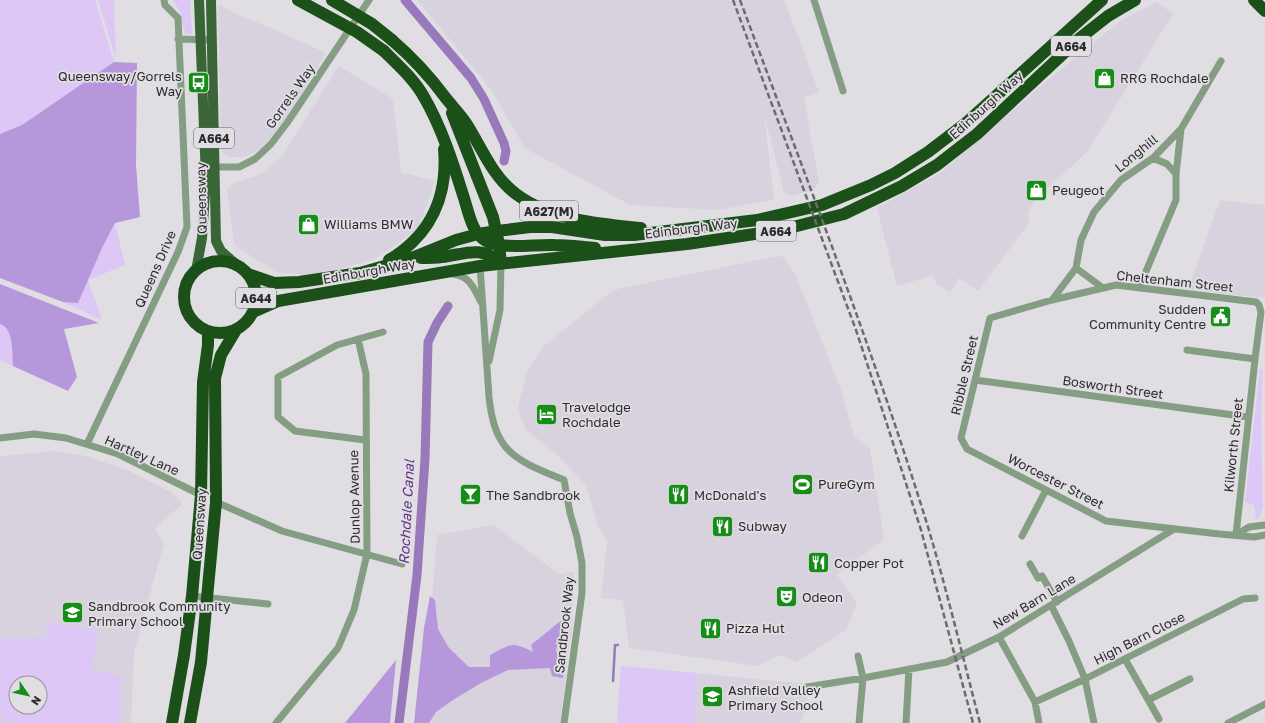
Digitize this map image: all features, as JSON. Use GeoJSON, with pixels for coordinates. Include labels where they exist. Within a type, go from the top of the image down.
{"type":"FeatureCollection","features":[{"type":"Feature","properties":{"kind":"highway"},"geometry":{"type":"LineString","coordinates":[[298,0],[357,32],[384,51],[404,70],[424,96],[454,165],[468,210],[478,234],[480,266]]}},
{"type":"Feature","properties":{"kind":"highway","name":"A627(M)"},"geometry":{"type":"LineString","coordinates":[[332,0],[372,24],[392,40],[423,69],[465,122],[495,173],[505,185],[529,203],[562,216],[628,227],[674,230]]}},
{"type":"Feature","properties":{"kind":"highway","name":"Edinburgh Way"},"geometry":{"type":"LineString","coordinates":[[248,274],[274,283],[305,282],[360,273],[409,258],[456,240],[497,231],[530,227],[552,227],[605,235],[634,235],[757,220],[822,205],[889,176],[928,152],[966,124],[1102,0]]}},
{"type":"Feature","properties":{"kind":"highway","name":"Edinburgh Way"},"geometry":{"type":"LineString","coordinates":[[253,312],[278,301],[480,266],[688,244],[789,228],[844,214],[902,186],[937,165],[977,134],[1080,38],[1108,16],[1135,0]]}},
{"type":"Feature","properties":{"kind":"highway"},"geometry":{"type":"LineString","coordinates":[[1254,0],[1265,11]]}},
{"type":"Feature","properties":{"kind":"highway","name":"A627(M)"},"geometry":{"type":"LineString","coordinates":[[444,96],[458,126],[488,203],[497,231]]}},
{"type":"Feature","properties":{"kind":"highway"},"geometry":{"type":"LineString","coordinates":[[360,273],[390,260],[402,252],[421,233],[434,213],[444,181],[445,160],[443,140]]}},
{"type":"Feature","properties":{"kind":"highway"},"geometry":{"type":"LineString","coordinates":[[497,231],[501,264]]}},
{"type":"Feature","properties":{"kind":"highway"},"geometry":{"type":"LineString","coordinates":[[478,234],[486,241],[499,244],[522,246],[555,245],[622,251]]}},
{"type":"Feature","properties":{"kind":"highway","name":"A664"},"geometry":{"type":"LineString","coordinates":[[409,258],[444,257],[472,251],[479,252]]}},
{"type":"Feature","properties":{"kind":"highway"},"geometry":{"type":"LineString","coordinates":[[479,252],[488,255],[501,264]]}},
{"type":"Feature","properties":{"kind":"highway","name":"A644"},"geometry":{"type":"LineString","coordinates":[[196,271],[207,264],[219,262],[231,263],[238,266],[248,274],[253,283],[256,296],[253,312],[246,322],[236,330]]}},
{"type":"Feature","properties":{"kind":"highway"},"geometry":{"type":"LineString","coordinates":[[196,271],[189,280],[185,292],[185,304],[189,316],[193,321],[208,332],[224,333],[236,330]]}},
{"type":"Feature","properties":{"kind":"highway","name":"Queensway"},"geometry":{"type":"LineString","coordinates":[[190,723],[201,662],[216,502],[215,378],[221,355],[236,330]]}},
{"type":"Feature","properties":{"kind":"highway","name":"Queensway"},"geometry":{"type":"LineString","coordinates":[[172,723],[184,656],[192,596],[201,495],[203,382],[208,345],[208,332]]}},
{"type":"Feature","properties":{"kind":"main road","name":"Queensway"},"geometry":{"type":"LineString","coordinates":[[200,0],[201,40],[216,241],[221,251],[238,266]]}},
{"type":"Feature","properties":{"kind":"main road","name":"Queensway"},"geometry":{"type":"LineString","coordinates":[[196,271],[202,238],[210,167],[212,40],[211,0]]}},
{"type":"Feature","properties":{"kind":"street","name":"Queens Drive"},"geometry":{"type":"LineString","coordinates":[[87,444],[178,252],[187,227],[178,18],[166,5],[164,0]]}},
{"type":"Feature","properties":{"kind":"street","name":"Gorrels Way"},"geometry":{"type":"LineString","coordinates":[[210,167],[239,167],[255,159],[271,144],[287,123],[369,0]]}},
{"type":"Feature","properties":{"kind":"street"},"geometry":{"type":"LineString","coordinates":[[816,1],[843,91]]}},
{"type":"Feature","properties":{"kind":"street"},"geometry":{"type":"LineString","coordinates":[[178,39],[212,40]]}},
{"type":"Feature","properties":{"kind":"street","name":"Longhill"},"geometry":{"type":"LineString","coordinates":[[1076,268],[1081,240],[1094,212],[1121,180],[1153,158],[1181,129],[1221,60]]}},
{"type":"Feature","properties":{"kind":"street"},"geometry":{"type":"LineString","coordinates":[[1139,288],[1176,200],[1176,174],[1181,129]]}},
{"type":"Feature","properties":{"kind":"street"},"geometry":{"type":"LineString","coordinates":[[1153,158],[1167,164],[1176,174]]}},
{"type":"Feature","properties":{"kind":"street"},"geometry":{"type":"LineString","coordinates":[[488,369],[500,310],[501,264]]}},
{"type":"Feature","properties":{"kind":"street","name":"Sandbrook Way"},"geometry":{"type":"LineString","coordinates":[[480,266],[491,414],[496,430],[503,444],[514,456],[528,465],[564,480],[582,563],[582,594],[564,723]]}},
{"type":"Feature","properties":{"kind":"street"},"geometry":{"type":"LineString","coordinates":[[1052,300],[1076,268],[1103,288]]}},
{"type":"Feature","properties":{"kind":"street","name":"Sandbrook Way"},"geometry":{"type":"LineString","coordinates":[[440,273],[457,275],[467,279],[471,283],[483,306]]}},
{"type":"Feature","properties":{"kind":"street","name":"Cheltenham Street"},"geometry":{"type":"LineString","coordinates":[[990,318],[1052,300],[1116,285],[1256,302],[1261,312],[1255,359]]}},
{"type":"Feature","properties":{"kind":"street","name":"Ribble Street"},"geometry":{"type":"LineString","coordinates":[[961,438],[990,318]]}},
{"type":"Feature","properties":{"kind":"street","name":"Dunlop Avenue"},"geometry":{"type":"LineString","coordinates":[[365,440],[295,431],[278,417],[278,377],[337,345],[383,332]]}},
{"type":"Feature","properties":{"kind":"street","name":"Dunlop Avenue"},"geometry":{"type":"LineString","coordinates":[[276,723],[338,648],[354,610],[366,554],[366,374],[358,340]]}},
{"type":"Feature","properties":{"kind":"street"},"geometry":{"type":"LineString","coordinates":[[1187,350],[1255,359]]}},
{"type":"Feature","properties":{"kind":"street","name":"Kilworth Street"},"geometry":{"type":"LineString","coordinates":[[1236,535],[1255,359]]}},
{"type":"Feature","properties":{"kind":"street","name":"Bosworth Street"},"geometry":{"type":"LineString","coordinates":[[975,380],[1248,417]]}},
{"type":"Feature","properties":{"kind":"street","name":"Hartley Lane"},"geometry":{"type":"LineString","coordinates":[[0,438],[34,434],[66,438],[118,454],[201,495]]}},
{"type":"Feature","properties":{"kind":"street","name":"Worcester Street"},"geometry":{"type":"LineString","coordinates":[[961,438],[967,449],[1106,521],[1174,529]]}},
{"type":"Feature","properties":{"kind":"street"},"geometry":{"type":"LineString","coordinates":[[1022,536],[1046,490]]}},
{"type":"Feature","properties":{"kind":"street"},"geometry":{"type":"LineString","coordinates":[[216,502],[282,531],[402,564]]}},
{"type":"Feature","properties":{"kind":"street"},"geometry":{"type":"LineString","coordinates":[[1236,535],[1249,527],[1265,525]]}},
{"type":"Feature","properties":{"kind":"street"},"geometry":{"type":"LineString","coordinates":[[1174,529],[1236,535],[1265,535]]}},
{"type":"Feature","properties":{"kind":"street","name":"New Barn Lane"},"geometry":{"type":"LineString","coordinates":[[807,687],[947,662],[999,637],[1174,529]]}},
{"type":"Feature","properties":{"kind":"street"},"geometry":{"type":"LineString","coordinates":[[1030,564],[1038,578],[1042,576],[1085,679],[1094,723]]}},
{"type":"Feature","properties":{"kind":"street"},"geometry":{"type":"LineString","coordinates":[[192,596],[268,604]]}},
{"type":"Feature","properties":{"kind":"street","name":"High Barn Close"},"geometry":{"type":"LineString","coordinates":[[1035,702],[1085,679],[1243,599],[1255,598]]}},
{"type":"Feature","properties":{"kind":"street"},"geometry":{"type":"LineString","coordinates":[[999,637],[1035,702],[1039,723]]}},
{"type":"Feature","properties":{"kind":"street"},"geometry":{"type":"LineString","coordinates":[[858,656],[863,678],[859,723]]}},
{"type":"Feature","properties":{"kind":"street"},"geometry":{"type":"LineString","coordinates":[[1125,659],[1159,719]]}},
{"type":"Feature","properties":{"kind":"street"},"geometry":{"type":"LineString","coordinates":[[906,723],[909,669]]}},
{"type":"Feature","properties":{"kind":"street"},"geometry":{"type":"LineString","coordinates":[[1148,700],[1190,679]]}},
{"type":"Feature","properties":{"kind":"street"},"geometry":{"type":"LineString","coordinates":[[1228,723],[1265,704]]}},
{"type":"Feature","properties":{"kind":"shaded area"},"geometry":{"type":"Polygon","coordinates":[[[0,0],[95,0],[114,62],[22,125],[0,134],[0,0]]]}},
{"type":"Feature","properties":{"kind":"shaded area"},"geometry":{"type":"Polygon","coordinates":[[[98,0],[114,0],[116,59],[98,0]]]}},
{"type":"Feature","properties":{"kind":"shaded area"},"geometry":{"type":"Polygon","coordinates":[[[173,0],[190,0],[192,34],[185,34],[180,12],[173,0]]]}},
{"type":"Feature","properties":{"kind":"shaded area"},"geometry":{"type":"Polygon","coordinates":[[[417,0],[784,0],[819,92],[804,98],[819,183],[813,190],[793,196],[784,193],[764,113],[774,200],[717,210],[630,205],[525,148],[490,88],[417,0]]]}},
{"type":"Feature","properties":{"kind":"shaded area"},"geometry":{"type":"Polygon","coordinates":[[[1157,2],[1173,14],[1087,152],[1039,196],[1028,212],[1029,223],[978,291],[959,278],[950,292],[936,284],[934,275],[897,286],[877,208],[942,172],[1047,81],[1120,21],[1157,2]]]}},
{"type":"Feature","properties":{"kind":"shaded area"},"geometry":{"type":"Polygon","coordinates":[[[218,4],[243,17],[276,30],[326,53],[291,112],[272,137],[257,151],[244,157],[228,157],[221,151],[218,4]]]}},
{"type":"Feature","properties":{"kind":"shaded area"},"geometry":{"type":"Polygon","coordinates":[[[114,62],[137,63],[136,165],[140,217],[115,223],[102,248],[78,303],[63,302],[0,278],[0,134],[22,125],[114,62]]]}},
{"type":"Feature","properties":{"kind":"shaded area"},"geometry":{"type":"Polygon","coordinates":[[[339,66],[393,99],[401,172],[435,181],[418,229],[375,259],[317,275],[278,273],[234,245],[227,190],[233,183],[256,176],[266,170],[283,155],[339,66]]]}},
{"type":"Feature","properties":{"kind":"shaded area"},"geometry":{"type":"Polygon","coordinates":[[[1220,200],[1265,205],[1265,298],[1188,290],[1220,200]]]}},
{"type":"Feature","properties":{"kind":"shaded area"},"geometry":{"type":"Polygon","coordinates":[[[115,223],[125,265],[88,280],[102,320],[63,302],[78,302],[102,248],[115,223]]]}},
{"type":"Feature","properties":{"kind":"shaded area"},"geometry":{"type":"Polygon","coordinates":[[[777,256],[784,257],[796,276],[841,390],[854,436],[870,449],[884,539],[837,575],[857,603],[846,630],[796,662],[780,655],[758,666],[629,648],[623,600],[601,598],[607,540],[598,527],[586,485],[555,453],[525,429],[518,407],[527,371],[544,346],[613,290],[777,256]]]}},
{"type":"Feature","properties":{"kind":"shaded area"},"geometry":{"type":"Polygon","coordinates":[[[0,284],[99,323],[64,329],[77,377],[68,391],[13,366],[10,336],[5,326],[0,324],[0,284]]]}},
{"type":"Feature","properties":{"kind":"shaded area"},"geometry":{"type":"Polygon","coordinates":[[[0,324],[5,326],[10,336],[13,366],[0,360],[0,324]]]}},
{"type":"Feature","properties":{"kind":"shaded area"},"geometry":{"type":"Polygon","coordinates":[[[1260,369],[1263,370],[1261,417],[1263,507],[1259,518],[1256,519],[1254,505],[1245,502],[1260,369]]]}},
{"type":"Feature","properties":{"kind":"shaded area","name":"Sandbrook Community Primary School"},"geometry":{"type":"Polygon","coordinates":[[[55,451],[86,456],[129,471],[171,492],[182,504],[155,529],[164,543],[134,653],[131,723],[0,723],[0,456],[55,451]]]}},
{"type":"Feature","properties":{"kind":"shaded area"},"geometry":{"type":"Polygon","coordinates":[[[493,525],[559,574],[574,571],[572,627],[560,723],[422,723],[437,535],[493,525]]]}},
{"type":"Feature","properties":{"kind":"shaded area"},"geometry":{"type":"Polygon","coordinates":[[[430,596],[435,600],[438,629],[449,648],[469,667],[490,667],[490,655],[511,645],[520,646],[533,652],[531,645],[558,623],[567,618],[565,636],[559,638],[556,651],[564,661],[563,678],[552,676],[550,668],[508,670],[481,683],[453,700],[436,712],[429,723],[414,723],[424,628],[430,596]]]}},
{"type":"Feature","properties":{"kind":"shaded area"},"geometry":{"type":"Polygon","coordinates":[[[47,622],[99,630],[91,669],[121,676],[121,723],[3,723],[0,703],[0,639],[46,637],[47,622]]]}},
{"type":"Feature","properties":{"kind":"shaded area"},"geometry":{"type":"Polygon","coordinates":[[[396,660],[390,723],[345,723],[396,660]]]}},
{"type":"Feature","properties":{"kind":"shaded area","name":"Ashfield Valley Primary School"},"geometry":{"type":"Polygon","coordinates":[[[621,666],[807,684],[807,706],[800,723],[617,723],[621,666]]]}},
{"type":"Feature","properties":{"kind":"shaded area"},"geometry":{"type":"Polygon","coordinates":[[[621,666],[697,673],[695,723],[617,723],[621,666]]]}},
{"type":"Feature","properties":{"kind":"waterway","name":"Rochdale Canal"},"geometry":{"type":"LineString","coordinates":[[405,0],[471,78],[484,99],[504,143],[506,151],[504,161]]}},
{"type":"Feature","properties":{"kind":"waterway","name":"Rochdale Canal"},"geometry":{"type":"LineString","coordinates":[[399,723],[417,575],[425,459],[428,342],[437,323],[448,306]]}},
{"type":"Feature","properties":{"kind":"waterway"},"geometry":{"type":"LineString","coordinates":[[613,681],[615,645],[618,645]]}},
{"type":"Feature","properties":{"kind":"railway"},"geometry":{"type":"LineString","coordinates":[[733,0],[856,330],[921,530],[973,723]]}},
{"type":"Feature","properties":{"kind":"railway"},"geometry":{"type":"LineString","coordinates":[[740,0],[838,262],[907,460],[935,551],[980,723]]}},
{"type":"Feature","properties":{"kind":"place","name":"RRG Rochdale"},"geometry":{"type":"Point","coordinates":[1104,78]}},
{"type":"Feature","properties":{"kind":"place","name":"Queensway/Gorrels Way"},"geometry":{"type":"Point","coordinates":[198,83]}},
{"type":"Feature","properties":{"kind":"place","name":"Peugeot"},"geometry":{"type":"Point","coordinates":[1036,190]}},
{"type":"Feature","properties":{"kind":"place","name":"Williams BMW"},"geometry":{"type":"Point","coordinates":[308,224]}},
{"type":"Feature","properties":{"kind":"place","name":"Sudden Community Centre"},"geometry":{"type":"Point","coordinates":[1221,316]}},
{"type":"Feature","properties":{"kind":"place","name":"Travelodge Rochdale"},"geometry":{"type":"Point","coordinates":[546,414]}},
{"type":"Feature","properties":{"kind":"place","name":"PureGym"},"geometry":{"type":"Point","coordinates":[802,484]}},
{"type":"Feature","properties":{"kind":"place","name":"The Sandbrook"},"geometry":{"type":"Point","coordinates":[471,495]}},
{"type":"Feature","properties":{"kind":"place","name":"McDonald's"},"geometry":{"type":"Point","coordinates":[678,495]}},
{"type":"Feature","properties":{"kind":"place","name":"Subway"},"geometry":{"type":"Point","coordinates":[722,526]}},
{"type":"Feature","properties":{"kind":"place","name":"Copper Pot"},"geometry":{"type":"Point","coordinates":[818,563]}},
{"type":"Feature","properties":{"kind":"place","name":"Odeon"},"geometry":{"type":"Point","coordinates":[786,597]}},
{"type":"Feature","properties":{"kind":"place","name":"Sandbrook Community Primary School"},"geometry":{"type":"Point","coordinates":[72,613]}},
{"type":"Feature","properties":{"kind":"place","name":"Pizza Hut"},"geometry":{"type":"Point","coordinates":[711,628]}},
{"type":"Feature","properties":{"kind":"place","name":"Ashfield Valley Primary School"},"geometry":{"type":"Point","coordinates":[713,697]}}]}
